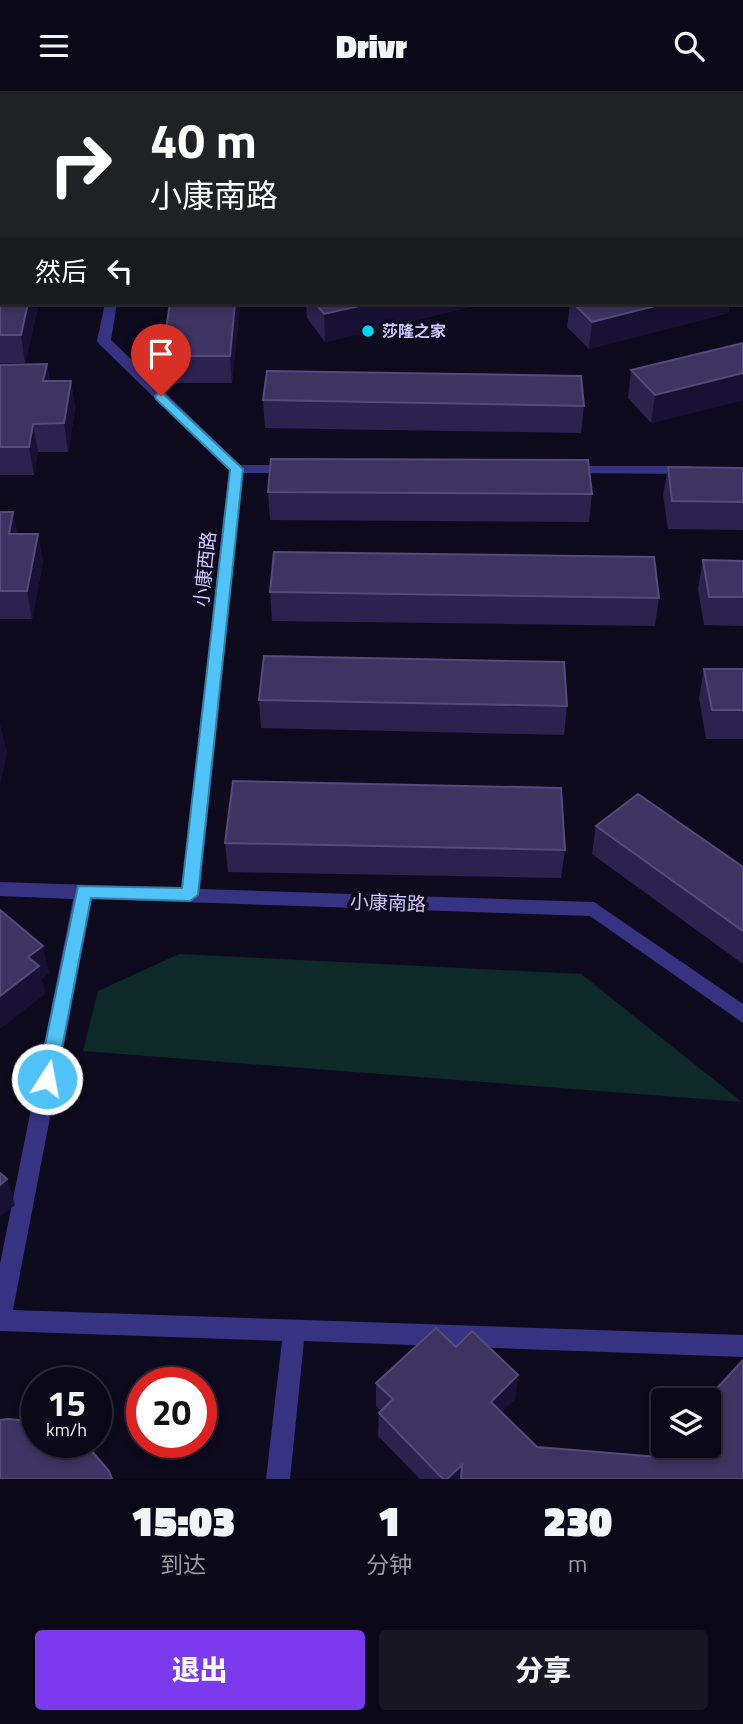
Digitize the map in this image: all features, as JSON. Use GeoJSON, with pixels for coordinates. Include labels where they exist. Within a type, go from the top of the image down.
{"type":"FeatureCollection","features":[{"type":"Feature","properties":{"kind":"lane"},"geometry":{"type":"LineString","coordinates":[[111,305],[104,341],[236,469],[305,469]]}},
{"type":"Feature","properties":{"kind":"lane","name":"小康西路"},"geometry":{"type":"LineString","coordinates":[[190,895],[236,469]]}},
{"type":"Feature","properties":{"kind":"lane"},"geometry":{"type":"LineString","coordinates":[[551,470],[702,471]]}},
{"type":"Feature","properties":{"kind":"lane","name":"小康南路"},"geometry":{"type":"LineString","coordinates":[[0,889],[594,909],[743,1015]]}},
{"type":"Feature","properties":{"kind":"lane"},"geometry":{"type":"LineString","coordinates":[[84,891],[0,1320],[743,1346]]}},
{"type":"Feature","properties":{"kind":"lane"},"geometry":{"type":"LineString","coordinates":[[278,1479],[294,1330]]}},
{"type":"Feature","properties":{"kind":"green space"},"geometry":{"type":"Polygon","coordinates":[[[179,954],[581,974],[742,1102],[83,1051],[98,991],[179,954]]]}},
{"type":"Feature","properties":{"kind":"building"},"geometry":{"type":"Polygon","coordinates":[[[0,305],[28,305],[21,335],[0,335],[0,305]]]}},
{"type":"Feature","properties":{"kind":"building"},"geometry":{"type":"Polygon","coordinates":[[[170,305],[235,305],[230,356],[162,356],[170,305]]]}},
{"type":"Feature","properties":{"kind":"building"},"geometry":{"type":"Polygon","coordinates":[[[317,305],[364,305],[324,314],[317,305]]]}},
{"type":"Feature","properties":{"kind":"building"},"geometry":{"type":"Polygon","coordinates":[[[575,305],[659,305],[592,322],[575,305]]]}},
{"type":"Feature","properties":{"kind":"building"},"geometry":{"type":"Polygon","coordinates":[[[743,343],[743,373],[655,395],[631,370],[743,343]]]}},
{"type":"Feature","properties":{"kind":"building"},"geometry":{"type":"Polygon","coordinates":[[[47,364],[43,381],[71,381],[64,423],[33,424],[29,447],[0,447],[0,365],[47,364]]]}},
{"type":"Feature","properties":{"kind":"building"},"geometry":{"type":"Polygon","coordinates":[[[267,371],[581,376],[584,406],[263,400],[267,371]]]}},
{"type":"Feature","properties":{"kind":"building"},"geometry":{"type":"Polygon","coordinates":[[[271,459],[588,460],[592,494],[268,492],[271,459]]]}},
{"type":"Feature","properties":{"kind":"building"},"geometry":{"type":"Polygon","coordinates":[[[668,467],[743,468],[743,502],[672,501],[668,467]]]}},
{"type":"Feature","properties":{"kind":"building"},"geometry":{"type":"Polygon","coordinates":[[[0,512],[13,512],[9,534],[38,534],[27,591],[0,591],[0,512]]]}},
{"type":"Feature","properties":{"kind":"building"},"geometry":{"type":"Polygon","coordinates":[[[274,552],[654,557],[659,598],[270,592],[274,552]]]}},
{"type":"Feature","properties":{"kind":"building"},"geometry":{"type":"Polygon","coordinates":[[[703,560],[743,561],[743,597],[709,597],[703,560]]]}},
{"type":"Feature","properties":{"kind":"building"},"geometry":{"type":"Polygon","coordinates":[[[264,656],[564,662],[567,706],[259,700],[264,656]]]}},
{"type":"Feature","properties":{"kind":"building"},"geometry":{"type":"Polygon","coordinates":[[[704,669],[743,669],[743,710],[712,710],[704,669]]]}},
{"type":"Feature","properties":{"kind":"building"},"geometry":{"type":"Polygon","coordinates":[[[233,781],[561,788],[565,850],[225,843],[233,781]]]}},
{"type":"Feature","properties":{"kind":"building"},"geometry":{"type":"Polygon","coordinates":[[[638,794],[743,867],[743,931],[596,826],[638,794]]]}},
{"type":"Feature","properties":{"kind":"building"},"geometry":{"type":"Polygon","coordinates":[[[0,910],[43,946],[28,957],[39,966],[0,996],[0,910]]]}},
{"type":"Feature","properties":{"kind":"building"},"geometry":{"type":"Polygon","coordinates":[[[0,1173],[7,1179],[0,1185],[0,1173]]]}},
{"type":"Feature","properties":{"kind":"building"},"geometry":{"type":"Polygon","coordinates":[[[436,1328],[456,1347],[472,1331],[518,1375],[491,1402],[537,1447],[651,1458],[721,1458],[721,1388],[717,1388],[743,1360],[743,1479],[461,1479],[462,1465],[447,1479],[443,1479],[379,1413],[393,1399],[376,1383],[436,1328]]]}},
{"type":"Feature","properties":{"kind":"building"},"geometry":{"type":"Polygon","coordinates":[[[0,1420],[21,1420],[21,1458],[98,1458],[112,1479],[0,1479],[0,1420]]]}},
{"type":"Feature","properties":{"kind":"place","name":"莎隆之家"},"geometry":{"type":"Point","coordinates":[368,331]}},
{"type":"Feature","properties":{"kind":"route"},"geometry":{"type":"LineString","coordinates":[[47,1079],[84,891],[190,895],[236,469],[161,396]]}}]}
